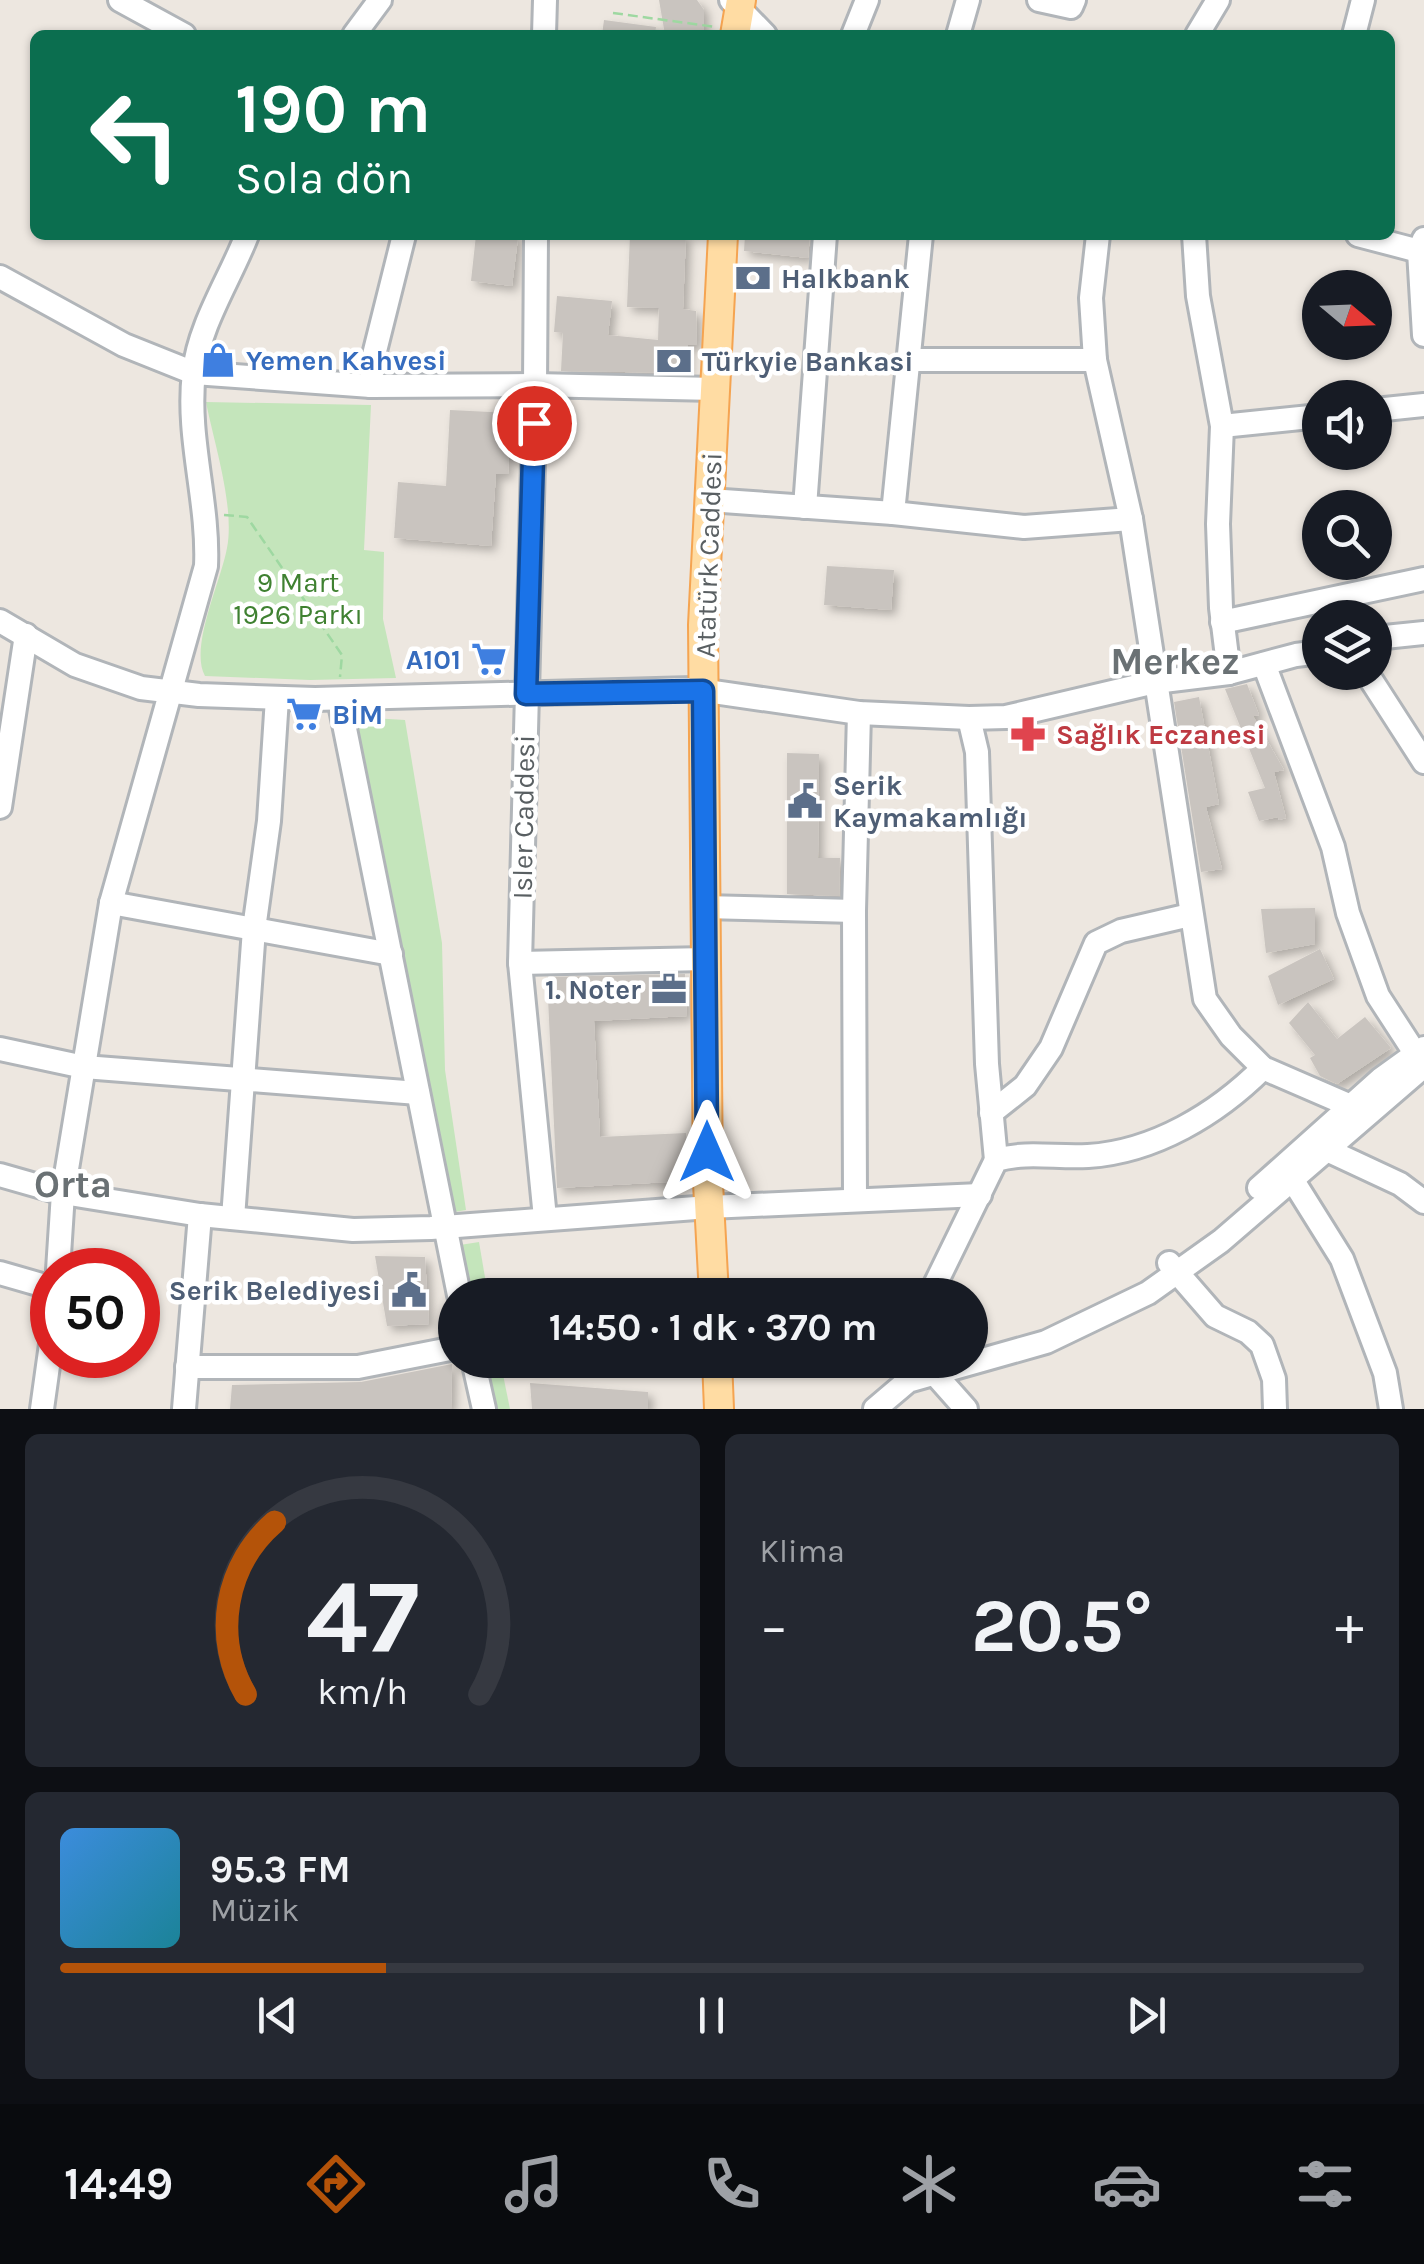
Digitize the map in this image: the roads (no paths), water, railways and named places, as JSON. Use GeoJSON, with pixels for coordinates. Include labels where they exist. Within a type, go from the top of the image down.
{"type":"FeatureCollection","features":[{"type":"Feature","properties":{"kind":"main road","name":"Atatürk Caddesi"},"geometry":{"type":"LineString","coordinates":[[713,1278],[703,691],[708,500],[723,240]]}},
{"type":"Feature","properties":{"kind":"main road"},"geometry":{"type":"LineString","coordinates":[[718,1378],[719,1409]]}},
{"type":"Feature","properties":{"kind":"street"},"geometry":{"type":"LineString","coordinates":[[120,0],[175,30]]}},
{"type":"Feature","properties":{"kind":"street"},"geometry":{"type":"LineString","coordinates":[[358,30],[380,0]]}},
{"type":"Feature","properties":{"kind":"street"},"geometry":{"type":"LineString","coordinates":[[544,30],[546,0]]}},
{"type":"Feature","properties":{"kind":"street"},"geometry":{"type":"LineString","coordinates":[[855,30],[867,0]]}},
{"type":"Feature","properties":{"kind":"street"},"geometry":{"type":"LineString","coordinates":[[959,30],[968,0]]}},
{"type":"Feature","properties":{"kind":"street"},"geometry":{"type":"LineString","coordinates":[[1038,0],[1071,7],[1074,0]]}},
{"type":"Feature","properties":{"kind":"street"},"geometry":{"type":"LineString","coordinates":[[1200,30],[1218,0]]}},
{"type":"Feature","properties":{"kind":"street"},"geometry":{"type":"LineString","coordinates":[[1355,30],[1363,0]]}},
{"type":"Feature","properties":{"kind":"street"},"geometry":{"type":"LineString","coordinates":[[733,14],[758,30]]}},
{"type":"Feature","properties":{"kind":"street"},"geometry":{"type":"LineString","coordinates":[[60,1248],[64,1193],[111,903],[206,566],[195,442],[194,373],[202,339],[245,240]]}},
{"type":"Feature","properties":{"kind":"street"},"geometry":{"type":"LineString","coordinates":[[371,386],[403,240]]}},
{"type":"Feature","properties":{"kind":"street","name":"Isler Caddesi"},"geometry":{"type":"LineString","coordinates":[[536,240],[536,385],[520,963],[545,1218]]}},
{"type":"Feature","properties":{"kind":"street"},"geometry":{"type":"LineString","coordinates":[[805,508],[825,240]]}},
{"type":"Feature","properties":{"kind":"street"},"geometry":{"type":"LineString","coordinates":[[893,513],[920,240]]}},
{"type":"Feature","properties":{"kind":"street"},"geometry":{"type":"LineString","coordinates":[[1097,240],[1091,298],[1095,360],[1131,518],[1205,999],[1231,1036],[1263,1068],[1359,1110]]}},
{"type":"Feature","properties":{"kind":"street"},"geometry":{"type":"LineString","coordinates":[[1194,240],[1198,296],[1222,426],[1218,524],[1222,622],[1230,673]]}},
{"type":"Feature","properties":{"kind":"street"},"geometry":{"type":"LineString","coordinates":[[1369,240],[1422,245],[1424,335]]}},
{"type":"Feature","properties":{"kind":"street"},"geometry":{"type":"LineString","coordinates":[[0,277],[124,345],[194,373],[371,386],[715,389]]}},
{"type":"Feature","properties":{"kind":"street"},"geometry":{"type":"LineString","coordinates":[[908,360],[1095,360]]}},
{"type":"Feature","properties":{"kind":"street"},"geometry":{"type":"LineString","coordinates":[[1392,408],[1424,405]]}},
{"type":"Feature","properties":{"kind":"street"},"geometry":{"type":"LineString","coordinates":[[1222,426],[1302,418]]}},
{"type":"Feature","properties":{"kind":"street"},"geometry":{"type":"LineString","coordinates":[[708,500],[1024,527],[1131,518]]}},
{"type":"Feature","properties":{"kind":"street"},"geometry":{"type":"LineString","coordinates":[[1363,600],[1424,579]]}},
{"type":"Feature","properties":{"kind":"street"},"geometry":{"type":"LineString","coordinates":[[1222,622],[1302,612]]}},
{"type":"Feature","properties":{"kind":"street"},"geometry":{"type":"LineString","coordinates":[[0,621],[75,665],[142,688],[168,691],[339,699],[703,691],[859,713],[968,718],[1006,716],[1155,682],[1230,673],[1302,656]]}},
{"type":"Feature","properties":{"kind":"street"},"geometry":{"type":"LineString","coordinates":[[1392,636],[1424,633]]}},
{"type":"Feature","properties":{"kind":"street"},"geometry":{"type":"LineString","coordinates":[[0,807],[26,635]]}},
{"type":"Feature","properties":{"kind":"street"},"geometry":{"type":"LineString","coordinates":[[1174,1269],[1421,1056],[1378,996],[1348,913],[1332,847],[1264,664]]}},
{"type":"Feature","properties":{"kind":"street"},"geometry":{"type":"LineString","coordinates":[[1378,690],[1424,762]]}},
{"type":"Feature","properties":{"kind":"street"},"geometry":{"type":"LineString","coordinates":[[232,1218],[254,929],[270,821],[277,698]]}},
{"type":"Feature","properties":{"kind":"street"},"geometry":{"type":"LineString","coordinates":[[339,699],[456,1278]]}},
{"type":"Feature","properties":{"kind":"street"},"geometry":{"type":"LineString","coordinates":[[854,1200],[859,713]]}},
{"type":"Feature","properties":{"kind":"street"},"geometry":{"type":"LineString","coordinates":[[938,1278],[996,1160],[987,1064],[978,772],[968,718]]}},
{"type":"Feature","properties":{"kind":"street"},"geometry":{"type":"LineString","coordinates":[[111,903],[391,954]]}},
{"type":"Feature","properties":{"kind":"street"},"geometry":{"type":"LineString","coordinates":[[704,906],[854,912]]}},
{"type":"Feature","properties":{"kind":"street"},"geometry":{"type":"LineString","coordinates":[[992,1113],[1025,1086],[1051,1048],[1096,943],[1121,930],[1190,914]]}},
{"type":"Feature","properties":{"kind":"street"},"geometry":{"type":"LineString","coordinates":[[520,963],[706,959]]}},
{"type":"Feature","properties":{"kind":"street"},"geometry":{"type":"LineString","coordinates":[[0,1049],[84,1067],[418,1093]]}},
{"type":"Feature","properties":{"kind":"street"},"geometry":{"type":"LineString","coordinates":[[996,1160],[1016,1154],[1090,1156],[1145,1143],[1201,1119],[1238,1093],[1263,1068]]}},
{"type":"Feature","properties":{"kind":"street"},"geometry":{"type":"LineString","coordinates":[[988,1361],[1058,1337],[1117,1311],[1292,1179],[1359,1110]]}},
{"type":"Feature","properties":{"kind":"street"},"geometry":{"type":"LineString","coordinates":[[1325,1149],[1400,1184],[1424,1202]]}},
{"type":"Feature","properties":{"kind":"street"},"geometry":{"type":"LineString","coordinates":[[0,1175],[64,1193],[200,1215],[354,1230],[710,1207],[980,1195]]}},
{"type":"Feature","properties":{"kind":"street"},"geometry":{"type":"LineString","coordinates":[[1292,1179],[1342,1259],[1385,1373],[1391,1409]]}},
{"type":"Feature","properties":{"kind":"street"},"geometry":{"type":"LineString","coordinates":[[184,1409],[200,1215]]}},
{"type":"Feature","properties":{"kind":"street"},"geometry":{"type":"LineString","coordinates":[[1174,1269],[1215,1316],[1248,1332],[1262,1345],[1274,1379],[1275,1409]]}},
{"type":"Feature","properties":{"kind":"street"},"geometry":{"type":"LineString","coordinates":[[0,1273],[30,1282]]}},
{"type":"Feature","properties":{"kind":"street"},"geometry":{"type":"LineString","coordinates":[[187,1367],[358,1367],[438,1351]]}},
{"type":"Feature","properties":{"kind":"street"},"geometry":{"type":"LineString","coordinates":[[42,1409],[46,1378]]}},
{"type":"Feature","properties":{"kind":"street"},"geometry":{"type":"LineString","coordinates":[[477,1378],[484,1409]]}},
{"type":"Feature","properties":{"kind":"street"},"geometry":{"type":"LineString","coordinates":[[875,1409],[915,1378]]}},
{"type":"Feature","properties":{"kind":"street"},"geometry":{"type":"LineString","coordinates":[[955,1378],[966,1409]]}},
{"type":"Feature","properties":{"kind":"place","name":"Halkbank"},"geometry":{"type":"Point","coordinates":[753,278]}},
{"type":"Feature","properties":{"kind":"place","name":"Yemen Kahvesi"},"geometry":{"type":"Point","coordinates":[218,360]}},
{"type":"Feature","properties":{"kind":"place","name":"Türkyie Bankasi"},"geometry":{"type":"Point","coordinates":[674,361]}},
{"type":"Feature","properties":{"kind":"place","name":"A101"},"geometry":{"type":"Point","coordinates":[489,659]}},
{"type":"Feature","properties":{"kind":"place","name":"BİM"},"geometry":{"type":"Point","coordinates":[304,714]}},
{"type":"Feature","properties":{"kind":"place","name":"Sağlık Eczanesi"},"geometry":{"type":"Point","coordinates":[1028,734]}},
{"type":"Feature","properties":{"kind":"place","name":"Serik Kaymakamlığı"},"geometry":{"type":"Point","coordinates":[805,801]}},
{"type":"Feature","properties":{"kind":"place","name":"1. Noter"},"geometry":{"type":"Point","coordinates":[669,989]}},
{"type":"Feature","properties":{"kind":"place","name":"Serik Belediyesi"},"geometry":{"type":"Point","coordinates":[409,1290]}},
{"type":"Feature","properties":{"kind":"district","name":"Merkez"},"geometry":{"type":"Point","coordinates":[1175,661]}},
{"type":"Feature","properties":{"kind":"district","name":"Orta"},"geometry":{"type":"Point","coordinates":[73,1184]}},
{"type":"Feature","properties":{"kind":"park label","name":"9 Mart 1926 Parkı"},"geometry":{"type":"Point","coordinates":[298,598]}}]}
